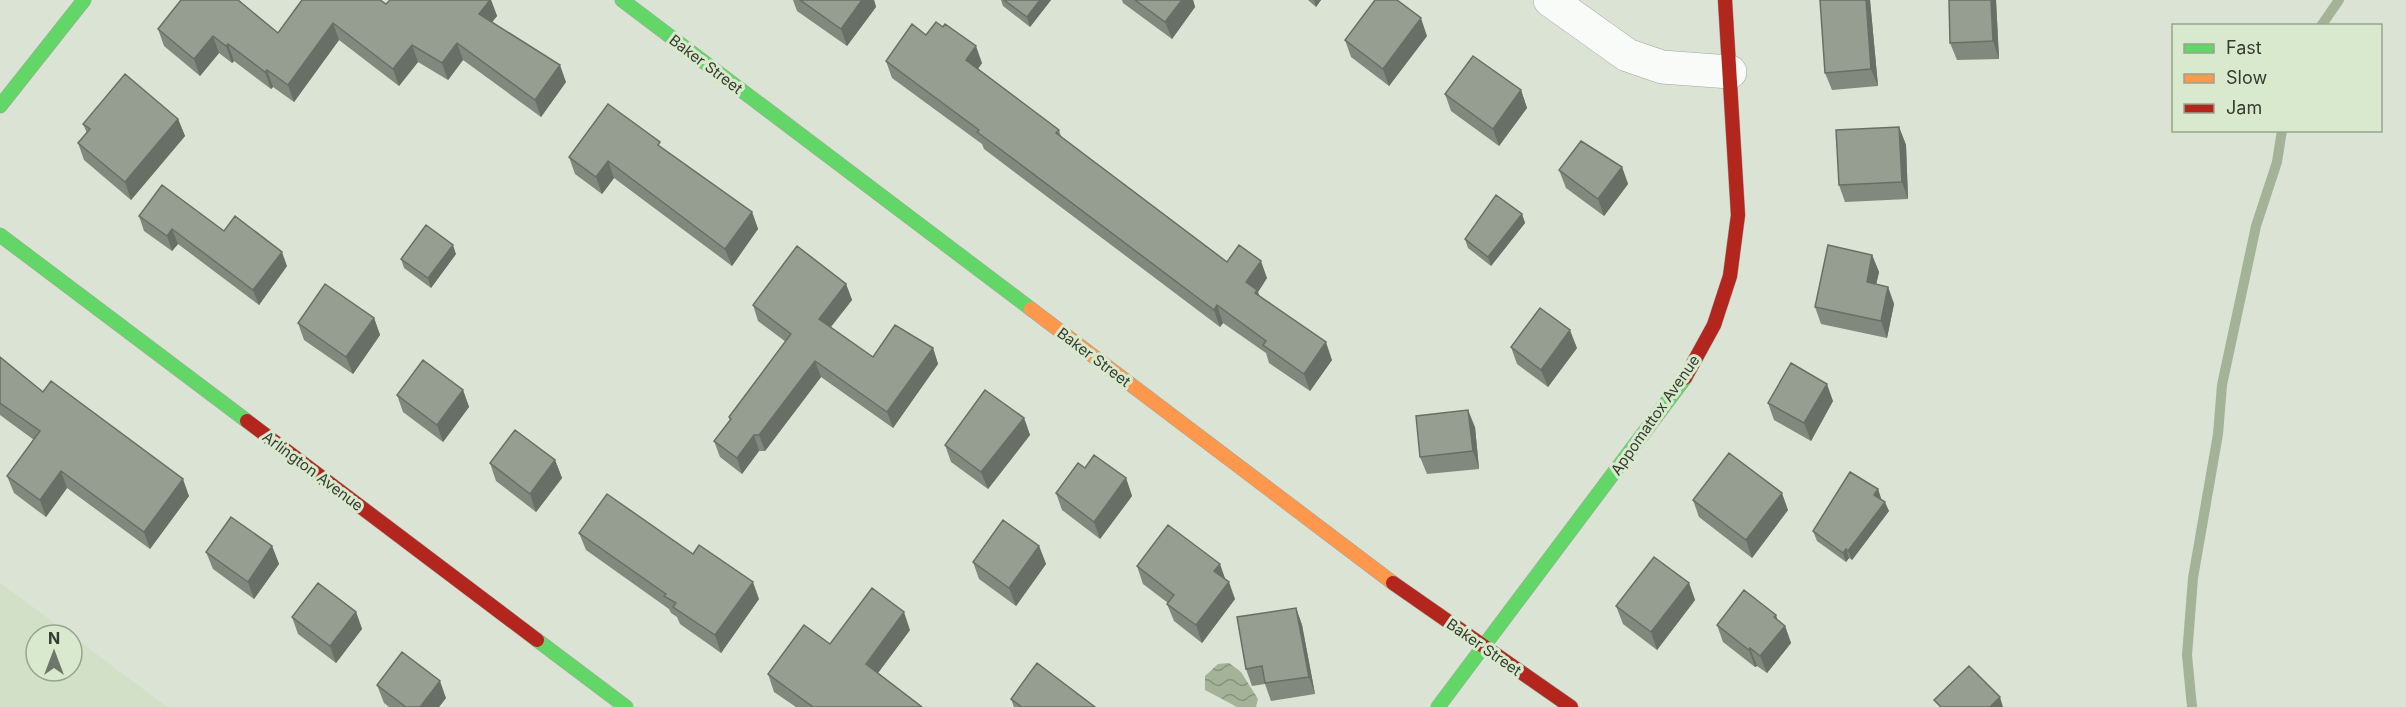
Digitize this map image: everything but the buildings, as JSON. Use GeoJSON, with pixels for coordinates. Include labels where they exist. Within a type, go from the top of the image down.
{"type":"FeatureCollection","features":[{"type":"Feature","properties":{"kind":"street"},"geometry":{"type":"LineString","coordinates":[[0,106],[84,0]]}},
{"type":"Feature","properties":{"kind":"street","name":"Baker Street"},"geometry":{"type":"LineString","coordinates":[[622,0],[1375,570],[1571,707]]}},
{"type":"Feature","properties":{"kind":"street"},"geometry":{"type":"LineString","coordinates":[[1551,0],[1627,55],[1662,67],[1730,72]]}},
{"type":"Feature","properties":{"kind":"street","name":"Appomattox Avenue"},"geometry":{"type":"LineString","coordinates":[[1438,707],[1690,370],[1714,325],[1730,276],[1738,215],[1725,0]]}},
{"type":"Feature","properties":{"kind":"street","name":"Arlington Avenue"},"geometry":{"type":"LineString","coordinates":[[0,235],[626,707]]}},
{"type":"Feature","properties":{"kind":"shaded area"},"geometry":{"type":"Polygon","coordinates":[[[0,583],[55,623],[24,623],[24,683],[84,683],[84,645],[167,707],[0,707],[0,583]]]}},
{"type":"Feature","properties":{"kind":"water"},"geometry":{"type":"Polygon","coordinates":[[[1229,663],[1241,672],[1258,699],[1256,707],[1237,707],[1205,690],[1205,676],[1218,664],[1229,663]]]}},
{"type":"Feature","properties":{"kind":"waterway"},"geometry":{"type":"LineString","coordinates":[[2322,24],[2339,0]]}},
{"type":"Feature","properties":{"kind":"waterway"},"geometry":{"type":"LineString","coordinates":[[2192,707],[2187,655],[2193,578],[2218,434],[2222,385],[2256,226],[2277,162],[2282,132]]}},
{"type":"Feature","properties":{"kind":"traffic: fast"},"geometry":{"type":"LineString","coordinates":[[0,106],[84,0]]}},
{"type":"Feature","properties":{"kind":"traffic: fast"},"geometry":{"type":"LineString","coordinates":[[622,0],[1031,309]]}},
{"type":"Feature","properties":{"kind":"traffic: fast"},"geometry":{"type":"LineString","coordinates":[[0,235],[247,421]]}},
{"type":"Feature","properties":{"kind":"traffic: fast"},"geometry":{"type":"LineString","coordinates":[[1438,707],[1685,378]]}},
{"type":"Feature","properties":{"kind":"traffic: fast"},"geometry":{"type":"LineString","coordinates":[[537,640],[626,707]]}},
{"type":"Feature","properties":{"kind":"traffic: slow"},"geometry":{"type":"LineString","coordinates":[[1031,309],[1393,583]]}},
{"type":"Feature","properties":{"kind":"traffic: jam"},"geometry":{"type":"LineString","coordinates":[[1685,378],[1714,325],[1730,276],[1738,215],[1725,0]]}},
{"type":"Feature","properties":{"kind":"traffic: jam"},"geometry":{"type":"LineString","coordinates":[[247,421],[537,640]]}},
{"type":"Feature","properties":{"kind":"traffic: jam"},"geometry":{"type":"LineString","coordinates":[[1393,583],[1571,707]]}}]}
